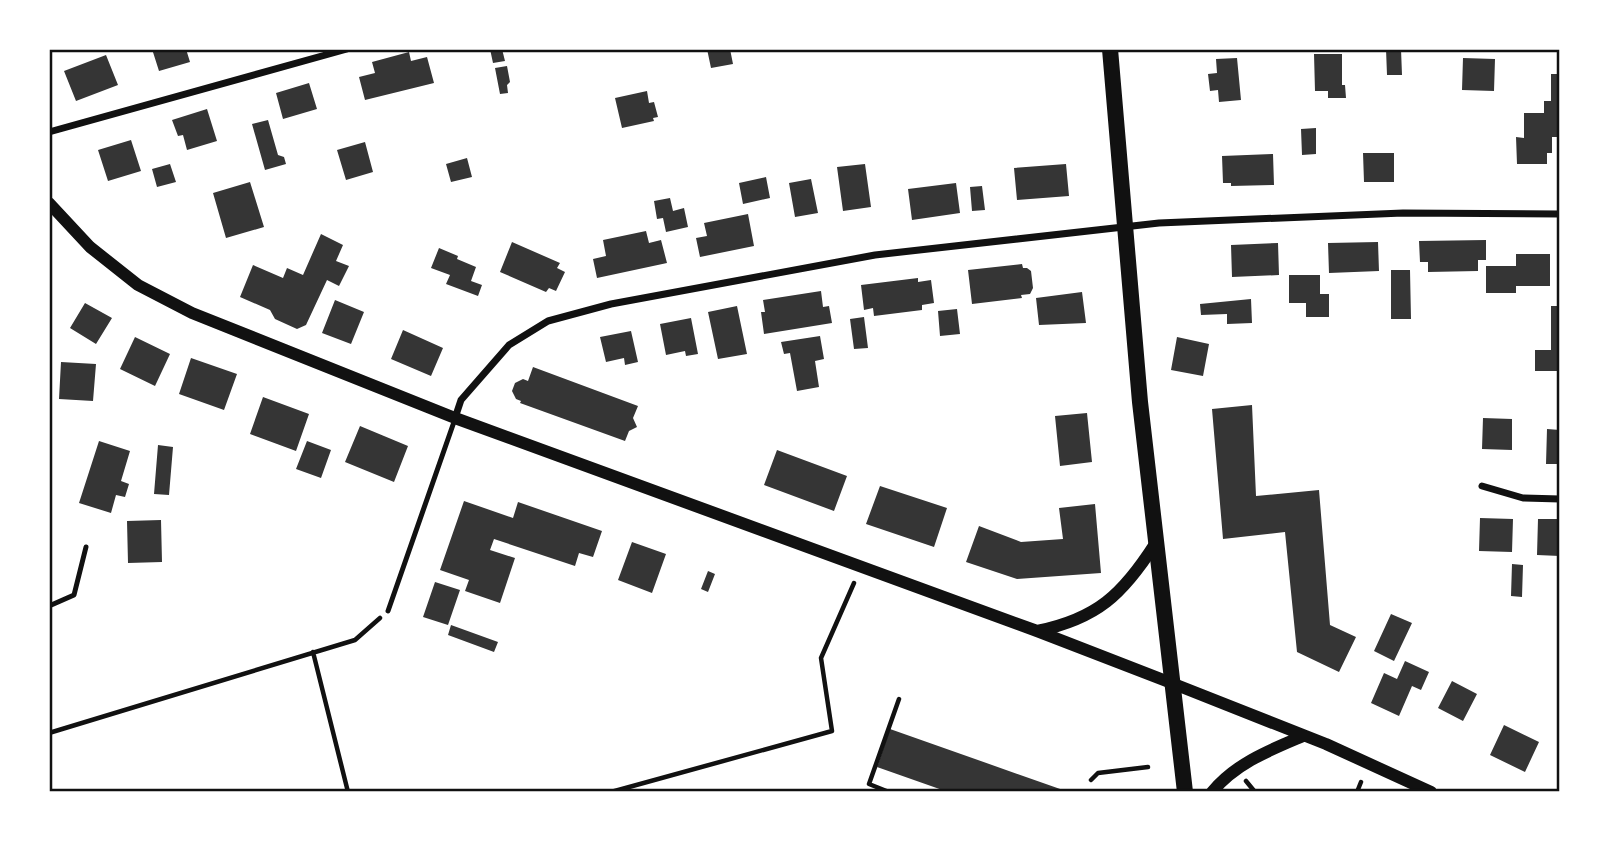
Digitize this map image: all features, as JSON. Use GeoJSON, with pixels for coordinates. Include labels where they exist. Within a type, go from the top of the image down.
{"type":"FeatureCollection","features":[{"type":"Feature","properties":{"kind":"main road"},"geometry":{"type":"LineString","coordinates":[[1110,49],[1155,544],[1185,792]]}},
{"type":"Feature","properties":{"kind":"street"},"geometry":{"type":"LineString","coordinates":[[49,132],[347,49]]}},
{"type":"Feature","properties":{"kind":"street"},"geometry":{"type":"LineString","coordinates":[[49,204],[90,247],[138,285],[192,313],[455,418],[1037,631],[1303,736],[1431,792]]}},
{"type":"Feature","properties":{"kind":"street"},"geometry":{"type":"LineString","coordinates":[[455,418],[461,400],[509,345],[548,321],[611,304],[875,254],[1159,223],[1403,213],[1560,214]]}},
{"type":"Feature","properties":{"kind":"street"},"geometry":{"type":"LineString","coordinates":[[1482,486],[1523,498],[1560,499]]}},
{"type":"Feature","properties":{"kind":"street"},"geometry":{"type":"LineString","coordinates":[[1037,631],[1059,627],[1081,618],[1114,598],[1136,573],[1155,544]]}},
{"type":"Feature","properties":{"kind":"street"},"geometry":{"type":"LineString","coordinates":[[1212,792],[1223,780],[1260,754],[1303,736]]}},
{"type":"Feature","properties":{"kind":"lane"},"geometry":{"type":"LineString","coordinates":[[388,611],[455,418]]}},
{"type":"Feature","properties":{"kind":"lane"},"geometry":{"type":"LineString","coordinates":[[49,606],[74,595],[86,547]]}},
{"type":"Feature","properties":{"kind":"path"},"geometry":{"type":"LineString","coordinates":[[611,792],[832,732],[821,658],[854,583]]}},
{"type":"Feature","properties":{"kind":"path"},"geometry":{"type":"LineString","coordinates":[[49,733],[355,640],[388,611]]}},
{"type":"Feature","properties":{"kind":"path"},"geometry":{"type":"LineString","coordinates":[[313,652],[348,792]]}},
{"type":"Feature","properties":{"kind":"path"},"geometry":{"type":"LineString","coordinates":[[890,792],[869,784],[899,699]]}},
{"type":"Feature","properties":{"kind":"path"},"geometry":{"type":"LineString","coordinates":[[1091,780],[1098,772],[1148,767]]}},
{"type":"Feature","properties":{"kind":"path"},"geometry":{"type":"LineString","coordinates":[[1357,792],[1361,782]]}},
{"type":"Feature","properties":{"kind":"building"},"geometry":{"type":"Polygon","coordinates":[[[152,49],[186,49],[190,62],[159,71],[152,49]]]}},
{"type":"Feature","properties":{"kind":"building"},"geometry":{"type":"Polygon","coordinates":[[[490,49],[502,49],[505,61],[493,63],[490,49]]]}},
{"type":"Feature","properties":{"kind":"building"},"geometry":{"type":"Polygon","coordinates":[[[707,49],[730,49],[733,64],[711,68],[707,49]]]}},
{"type":"Feature","properties":{"kind":"building"},"geometry":{"type":"Polygon","coordinates":[[[1386,49],[1401,49],[1402,75],[1387,75],[1386,49]]]}},
{"type":"Feature","properties":{"kind":"building"},"geometry":{"type":"Polygon","coordinates":[[[409,52],[411,61],[427,57],[434,83],[365,100],[359,77],[375,73],[372,62],[409,52]]]}},
{"type":"Feature","properties":{"kind":"building"},"geometry":{"type":"Polygon","coordinates":[[[1314,54],[1342,54],[1342,85],[1345,85],[1346,98],[1328,98],[1328,91],[1315,91],[1314,54]]]}},
{"type":"Feature","properties":{"kind":"building"},"geometry":{"type":"Polygon","coordinates":[[[106,55],[118,85],[76,101],[64,71],[106,55]]]}},
{"type":"Feature","properties":{"kind":"building"},"geometry":{"type":"Polygon","coordinates":[[[1237,58],[1241,100],[1219,102],[1218,90],[1210,91],[1208,74],[1217,73],[1216,59],[1237,58]]]}},
{"type":"Feature","properties":{"kind":"building"},"geometry":{"type":"Polygon","coordinates":[[[1463,58],[1495,59],[1494,91],[1462,90],[1463,58]]]}},
{"type":"Feature","properties":{"kind":"building"},"geometry":{"type":"Polygon","coordinates":[[[507,66],[510,82],[507,85],[508,93],[500,94],[495,68],[507,66]]]}},
{"type":"Feature","properties":{"kind":"building"},"geometry":{"type":"Polygon","coordinates":[[[1551,74],[1560,74],[1560,137],[1552,137],[1552,153],[1547,153],[1547,164],[1517,164],[1516,137],[1524,138],[1524,113],[1544,113],[1544,101],[1551,101],[1551,74]]]}},
{"type":"Feature","properties":{"kind":"building"},"geometry":{"type":"Polygon","coordinates":[[[309,83],[317,109],[283,119],[276,93],[309,83]]]}},
{"type":"Feature","properties":{"kind":"building"},"geometry":{"type":"Polygon","coordinates":[[[647,91],[649,103],[654,102],[658,117],[653,118],[654,121],[622,128],[615,98],[647,91]]]}},
{"type":"Feature","properties":{"kind":"building"},"geometry":{"type":"Polygon","coordinates":[[[207,109],[217,141],[187,150],[183,135],[178,136],[172,120],[207,109]]]}},
{"type":"Feature","properties":{"kind":"building"},"geometry":{"type":"Polygon","coordinates":[[[268,120],[278,155],[284,157],[286,164],[265,170],[252,124],[268,120]]]}},
{"type":"Feature","properties":{"kind":"building"},"geometry":{"type":"Polygon","coordinates":[[[1316,128],[1316,154],[1302,155],[1301,129],[1316,128]]]}},
{"type":"Feature","properties":{"kind":"building"},"geometry":{"type":"Polygon","coordinates":[[[131,140],[141,171],[108,181],[98,150],[131,140]]]}},
{"type":"Feature","properties":{"kind":"building"},"geometry":{"type":"Polygon","coordinates":[[[365,142],[373,172],[346,180],[337,150],[365,142]]]}},
{"type":"Feature","properties":{"kind":"building"},"geometry":{"type":"Polygon","coordinates":[[[1363,153],[1394,153],[1394,182],[1364,182],[1363,153]]]}},
{"type":"Feature","properties":{"kind":"building"},"geometry":{"type":"Polygon","coordinates":[[[1273,154],[1274,185],[1231,186],[1231,183],[1223,183],[1222,156],[1273,154]]]}},
{"type":"Feature","properties":{"kind":"building"},"geometry":{"type":"Polygon","coordinates":[[[467,158],[472,177],[451,182],[446,164],[467,158]]]}},
{"type":"Feature","properties":{"kind":"building"},"geometry":{"type":"Polygon","coordinates":[[[170,164],[176,182],[157,187],[152,169],[170,164]]]}},
{"type":"Feature","properties":{"kind":"building"},"geometry":{"type":"Polygon","coordinates":[[[865,164],[871,207],[843,211],[837,167],[865,164]]]}},
{"type":"Feature","properties":{"kind":"building"},"geometry":{"type":"Polygon","coordinates":[[[1066,164],[1069,196],[1017,200],[1014,168],[1066,164]]]}},
{"type":"Feature","properties":{"kind":"building"},"geometry":{"type":"Polygon","coordinates":[[[766,177],[770,198],[743,204],[739,183],[766,177]]]}},
{"type":"Feature","properties":{"kind":"building"},"geometry":{"type":"Polygon","coordinates":[[[811,179],[818,213],[795,217],[789,183],[811,179]]]}},
{"type":"Feature","properties":{"kind":"building"},"geometry":{"type":"Polygon","coordinates":[[[250,182],[264,227],[226,238],[213,193],[250,182]]]}},
{"type":"Feature","properties":{"kind":"building"},"geometry":{"type":"Polygon","coordinates":[[[956,183],[960,213],[912,220],[908,189],[956,183]]]}},
{"type":"Feature","properties":{"kind":"building"},"geometry":{"type":"Polygon","coordinates":[[[982,186],[985,210],[972,211],[970,187],[982,186]]]}},
{"type":"Feature","properties":{"kind":"building"},"geometry":{"type":"Polygon","coordinates":[[[670,198],[673,211],[684,208],[688,227],[666,232],[663,218],[657,219],[654,201],[670,198]]]}},
{"type":"Feature","properties":{"kind":"building"},"geometry":{"type":"Polygon","coordinates":[[[748,214],[754,246],[700,257],[696,238],[707,236],[704,223],[748,214]]]}},
{"type":"Feature","properties":{"kind":"building"},"geometry":{"type":"Polygon","coordinates":[[[646,231],[649,243],[661,240],[667,263],[597,278],[593,259],[606,256],[603,240],[646,231]]]}},
{"type":"Feature","properties":{"kind":"building"},"geometry":{"type":"Polygon","coordinates":[[[321,234],[343,245],[336,261],[349,266],[339,286],[327,280],[306,325],[297,329],[275,319],[270,310],[240,297],[253,265],[283,278],[287,268],[303,275],[321,234]]]}},
{"type":"Feature","properties":{"kind":"building"},"geometry":{"type":"Polygon","coordinates":[[[1486,240],[1486,260],[1478,260],[1478,271],[1428,272],[1428,262],[1420,262],[1419,241],[1486,240]]]}},
{"type":"Feature","properties":{"kind":"building"},"geometry":{"type":"Polygon","coordinates":[[[512,242],[560,263],[557,268],[565,272],[556,291],[549,288],[546,292],[500,272],[512,242]]]}},
{"type":"Feature","properties":{"kind":"building"},"geometry":{"type":"Polygon","coordinates":[[[1378,242],[1379,271],[1329,273],[1328,243],[1378,242]]]}},
{"type":"Feature","properties":{"kind":"building"},"geometry":{"type":"Polygon","coordinates":[[[1278,243],[1279,275],[1232,277],[1231,245],[1278,243]]]}},
{"type":"Feature","properties":{"kind":"building"},"geometry":{"type":"Polygon","coordinates":[[[439,248],[476,267],[471,281],[482,285],[478,296],[446,284],[450,275],[431,268],[439,248]]]}},
{"type":"Feature","properties":{"kind":"building"},"geometry":{"type":"Polygon","coordinates":[[[1516,254],[1550,254],[1550,286],[1516,286],[1516,293],[1486,293],[1486,266],[1516,266],[1516,254]]]}},
{"type":"Feature","properties":{"kind":"building"},"geometry":{"type":"Polygon","coordinates":[[[1022,264],[1023,268],[1031,271],[1033,288],[1030,294],[1021,295],[1022,298],[972,304],[968,270],[1022,264]]]}},
{"type":"Feature","properties":{"kind":"building"},"geometry":{"type":"Polygon","coordinates":[[[1391,270],[1410,270],[1411,319],[1391,319],[1391,270]]]}},
{"type":"Feature","properties":{"kind":"building"},"geometry":{"type":"Polygon","coordinates":[[[1289,275],[1320,275],[1320,294],[1329,294],[1329,317],[1306,317],[1306,303],[1289,303],[1289,275]]]}},
{"type":"Feature","properties":{"kind":"building"},"geometry":{"type":"Polygon","coordinates":[[[918,278],[918,282],[931,280],[934,303],[922,305],[922,310],[874,316],[873,308],[864,310],[861,285],[918,278]]]}},
{"type":"Feature","properties":{"kind":"building"},"geometry":{"type":"Polygon","coordinates":[[[821,291],[823,307],[829,306],[832,323],[764,334],[761,312],[765,312],[763,300],[821,291]]]}},
{"type":"Feature","properties":{"kind":"building"},"geometry":{"type":"Polygon","coordinates":[[[1082,292],[1086,323],[1039,325],[1036,298],[1082,292]]]}},
{"type":"Feature","properties":{"kind":"building"},"geometry":{"type":"Polygon","coordinates":[[[1251,299],[1252,323],[1227,324],[1227,314],[1201,315],[1200,304],[1251,299]]]}},
{"type":"Feature","properties":{"kind":"building"},"geometry":{"type":"Polygon","coordinates":[[[335,300],[364,312],[351,344],[322,333],[335,300]]]}},
{"type":"Feature","properties":{"kind":"building"},"geometry":{"type":"Polygon","coordinates":[[[85,303],[112,318],[96,344],[70,328],[85,303]]]}},
{"type":"Feature","properties":{"kind":"building"},"geometry":{"type":"Polygon","coordinates":[[[737,306],[747,354],[718,359],[708,312],[737,306]]]}},
{"type":"Feature","properties":{"kind":"building"},"geometry":{"type":"Polygon","coordinates":[[[1551,306],[1560,306],[1560,371],[1535,371],[1535,350],[1551,350],[1551,306]]]}},
{"type":"Feature","properties":{"kind":"building"},"geometry":{"type":"Polygon","coordinates":[[[957,309],[960,334],[940,336],[938,311],[957,309]]]}},
{"type":"Feature","properties":{"kind":"building"},"geometry":{"type":"Polygon","coordinates":[[[864,317],[868,348],[854,349],[850,319],[864,317]]]}},
{"type":"Feature","properties":{"kind":"building"},"geometry":{"type":"Polygon","coordinates":[[[691,318],[698,354],[686,356],[685,351],[666,355],[660,324],[691,318]]]}},
{"type":"Feature","properties":{"kind":"building"},"geometry":{"type":"Polygon","coordinates":[[[403,330],[443,348],[431,376],[391,359],[403,330]]]}},
{"type":"Feature","properties":{"kind":"building"},"geometry":{"type":"Polygon","coordinates":[[[631,331],[638,362],[625,365],[624,358],[606,362],[600,337],[631,331]]]}},
{"type":"Feature","properties":{"kind":"building"},"geometry":{"type":"Polygon","coordinates":[[[820,336],[824,359],[815,361],[819,387],[797,391],[790,353],[784,354],[781,342],[820,336]]]}},
{"type":"Feature","properties":{"kind":"building"},"geometry":{"type":"Polygon","coordinates":[[[135,337],[170,354],[155,386],[120,369],[135,337]]]}},
{"type":"Feature","properties":{"kind":"building"},"geometry":{"type":"Polygon","coordinates":[[[1177,337],[1209,344],[1203,376],[1171,370],[1177,337]]]}},
{"type":"Feature","properties":{"kind":"building"},"geometry":{"type":"Polygon","coordinates":[[[191,358],[237,374],[224,410],[179,394],[191,358]]]}},
{"type":"Feature","properties":{"kind":"building"},"geometry":{"type":"Polygon","coordinates":[[[61,362],[96,364],[93,401],[59,399],[61,362]]]}},
{"type":"Feature","properties":{"kind":"building"},"geometry":{"type":"Polygon","coordinates":[[[533,367],[638,406],[633,418],[637,427],[629,431],[625,441],[520,403],[512,391],[515,383],[523,379],[528,381],[533,367]]]}},
{"type":"Feature","properties":{"kind":"building"},"geometry":{"type":"Polygon","coordinates":[[[263,397],[309,414],[296,451],[250,434],[263,397]]]}},
{"type":"Feature","properties":{"kind":"building"},"geometry":{"type":"Polygon","coordinates":[[[1252,405],[1256,496],[1319,490],[1330,625],[1356,637],[1339,672],[1297,652],[1285,532],[1223,539],[1212,409],[1252,405]]]}},
{"type":"Feature","properties":{"kind":"building"},"geometry":{"type":"Polygon","coordinates":[[[1087,413],[1092,462],[1060,466],[1055,416],[1087,413]]]}},
{"type":"Feature","properties":{"kind":"building"},"geometry":{"type":"Polygon","coordinates":[[[1483,418],[1512,419],[1512,450],[1482,449],[1483,418]]]}},
{"type":"Feature","properties":{"kind":"building"},"geometry":{"type":"Polygon","coordinates":[[[360,426],[408,446],[394,482],[345,462],[360,426]]]}},
{"type":"Feature","properties":{"kind":"building"},"geometry":{"type":"Polygon","coordinates":[[[1547,429],[1560,430],[1560,464],[1546,464],[1547,429]]]}},
{"type":"Feature","properties":{"kind":"building"},"geometry":{"type":"Polygon","coordinates":[[[99,441],[130,451],[121,481],[129,484],[125,497],[116,495],[111,513],[79,503],[99,441]]]}},
{"type":"Feature","properties":{"kind":"building"},"geometry":{"type":"Polygon","coordinates":[[[307,441],[331,450],[321,478],[296,469],[307,441]]]}},
{"type":"Feature","properties":{"kind":"building"},"geometry":{"type":"Polygon","coordinates":[[[158,445],[173,447],[169,495],[154,494],[158,445]]]}},
{"type":"Feature","properties":{"kind":"building"},"geometry":{"type":"Polygon","coordinates":[[[777,450],[847,476],[834,511],[764,485],[777,450]]]}},
{"type":"Feature","properties":{"kind":"building"},"geometry":{"type":"Polygon","coordinates":[[[880,486],[947,508],[934,547],[866,524],[880,486]]]}},
{"type":"Feature","properties":{"kind":"building"},"geometry":{"type":"Polygon","coordinates":[[[464,501],[513,518],[518,502],[602,531],[593,557],[579,553],[575,566],[494,539],[490,550],[515,558],[500,603],[465,591],[469,580],[440,570],[464,501]]]}},
{"type":"Feature","properties":{"kind":"building"},"geometry":{"type":"Polygon","coordinates":[[[1095,504],[1101,573],[1017,579],[966,562],[979,526],[1021,542],[1063,539],[1059,508],[1095,504]]]}},
{"type":"Feature","properties":{"kind":"building"},"geometry":{"type":"Polygon","coordinates":[[[1480,518],[1513,519],[1512,552],[1479,551],[1480,518]]]}},
{"type":"Feature","properties":{"kind":"building"},"geometry":{"type":"Polygon","coordinates":[[[1538,519],[1560,519],[1560,556],[1537,555],[1538,519]]]}},
{"type":"Feature","properties":{"kind":"building"},"geometry":{"type":"Polygon","coordinates":[[[161,520],[162,562],[128,563],[127,521],[161,520]]]}},
{"type":"Feature","properties":{"kind":"building"},"geometry":{"type":"Polygon","coordinates":[[[632,542],[666,554],[652,593],[618,580],[632,542]]]}},
{"type":"Feature","properties":{"kind":"building"},"geometry":{"type":"Polygon","coordinates":[[[1512,564],[1523,565],[1522,597],[1511,596],[1512,564]]]}},
{"type":"Feature","properties":{"kind":"building"},"geometry":{"type":"Polygon","coordinates":[[[708,571],[715,574],[708,592],[701,589],[708,571]]]}},
{"type":"Feature","properties":{"kind":"building"},"geometry":{"type":"Polygon","coordinates":[[[435,582],[460,590],[448,625],[423,617],[435,582]]]}},
{"type":"Feature","properties":{"kind":"building"},"geometry":{"type":"Polygon","coordinates":[[[1391,614],[1412,623],[1394,661],[1374,651],[1391,614]]]}},
{"type":"Feature","properties":{"kind":"building"},"geometry":{"type":"Polygon","coordinates":[[[451,625],[498,642],[494,652],[448,635],[451,625]]]}},
{"type":"Feature","properties":{"kind":"building"},"geometry":{"type":"Polygon","coordinates":[[[1405,661],[1429,672],[1421,690],[1412,686],[1399,716],[1371,703],[1384,673],[1397,679],[1405,661]]]}},
{"type":"Feature","properties":{"kind":"building"},"geometry":{"type":"Polygon","coordinates":[[[1452,681],[1477,694],[1463,721],[1438,708],[1452,681]]]}},
{"type":"Feature","properties":{"kind":"building"},"geometry":{"type":"Polygon","coordinates":[[[1504,725],[1539,742],[1525,772],[1490,755],[1504,725]]]}},
{"type":"Feature","properties":{"kind":"building"},"geometry":{"type":"Polygon","coordinates":[[[890,729],[1063,792],[948,792],[877,767],[890,729]]]}}]}
